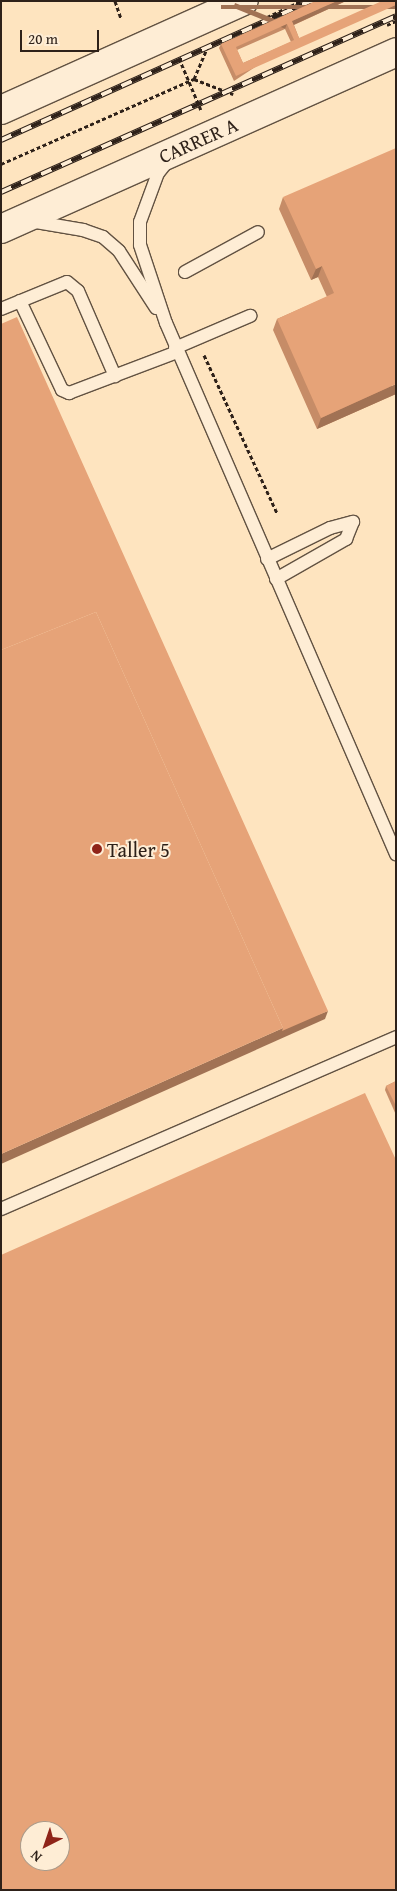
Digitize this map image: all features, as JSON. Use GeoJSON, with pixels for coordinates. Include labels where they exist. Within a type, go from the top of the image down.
{"type":"FeatureCollection","features":[{"type":"Feature","properties":{"kind":"main road"},"geometry":{"type":"LineString","coordinates":[[1,110],[244,1]]}},
{"type":"Feature","properties":{"kind":"main road","name":"CARRER A"},"geometry":{"type":"LineString","coordinates":[[12,224],[178,148],[396,52]]}},
{"type":"Feature","properties":{"kind":"lane"},"geometry":{"type":"LineString","coordinates":[[178,148],[158,173],[140,222],[140,244],[176,350],[396,854]]}},
{"type":"Feature","properties":{"kind":"lane"},"geometry":{"type":"LineString","coordinates":[[12,224],[83,230],[103,237],[119,251],[166,323]]}},
{"type":"Feature","properties":{"kind":"lane"},"geometry":{"type":"LineString","coordinates":[[185,272],[258,232]]}},
{"type":"Feature","properties":{"kind":"lane"},"geometry":{"type":"LineString","coordinates":[[1,309],[62,281],[71,285],[78,291],[115,376]]}},
{"type":"Feature","properties":{"kind":"lane"},"geometry":{"type":"LineString","coordinates":[[20,300],[62,390],[75,392],[176,350],[250,316]]}},
{"type":"Feature","properties":{"kind":"lane"},"geometry":{"type":"LineString","coordinates":[[267,559],[330,528],[354,522],[346,539],[276,579]]}},
{"type":"Feature","properties":{"kind":"lane"},"geometry":{"type":"LineString","coordinates":[[1,1209],[396,1037]]}},
{"type":"Feature","properties":{"kind":"path"},"geometry":{"type":"LineString","coordinates":[[115,1],[121,18]]}},
{"type":"Feature","properties":{"kind":"path"},"geometry":{"type":"LineString","coordinates":[[378,29],[396,21]]}},
{"type":"Feature","properties":{"kind":"path"},"geometry":{"type":"LineString","coordinates":[[176,51],[202,113]]}},
{"type":"Feature","properties":{"kind":"path","name":"CARRER A"},"geometry":{"type":"LineString","coordinates":[[189,82],[194,79],[231,95],[240,91]]}},
{"type":"Feature","properties":{"kind":"path"},"geometry":{"type":"LineString","coordinates":[[1,164],[189,82]]}},
{"type":"Feature","properties":{"kind":"path"},"geometry":{"type":"LineString","coordinates":[[197,339],[278,513]]}},
{"type":"Feature","properties":{"kind":"building"},"geometry":{"type":"Polygon","coordinates":[[[316,1],[337,1],[292,21],[299,38],[382,1],[396,1],[396,5],[236,76],[221,44],[316,1]],[[287,24],[236,47],[243,63],[294,40],[287,24]]]}},
{"type":"Feature","properties":{"kind":"building"},"geometry":{"type":"Polygon","coordinates":[[[396,148],[396,384],[321,418],[277,319],[334,293],[322,266],[316,269],[283,197],[396,148]]]}},
{"type":"Feature","properties":{"kind":"building"},"geometry":{"type":"Polygon","coordinates":[[[17,317],[328,1011],[282,1031],[283,1028],[96,612],[1,650],[1,324],[17,317]]]}},
{"type":"Feature","properties":{"kind":"building","name":"Taller 5"},"geometry":{"type":"Polygon","coordinates":[[[96,612],[283,1028],[1,1154],[1,650],[96,612]]]}},
{"type":"Feature","properties":{"kind":"building"},"geometry":{"type":"Polygon","coordinates":[[[396,1081],[396,1106],[386,1086],[396,1081]]]}},
{"type":"Feature","properties":{"kind":"building"},"geometry":{"type":"Polygon","coordinates":[[[365,1093],[396,1160],[396,1890],[1,1890],[1,1255],[365,1093]]]}},
{"type":"Feature","properties":{"kind":"railway"},"geometry":{"type":"LineString","coordinates":[[1,140],[310,1]]}},
{"type":"Feature","properties":{"kind":"railway"},"geometry":{"type":"LineString","coordinates":[[1,192],[396,16]]}},
{"type":"Feature","properties":{"kind":"place","name":"Taller 5"},"geometry":{"type":"Point","coordinates":[97,849]}}]}
